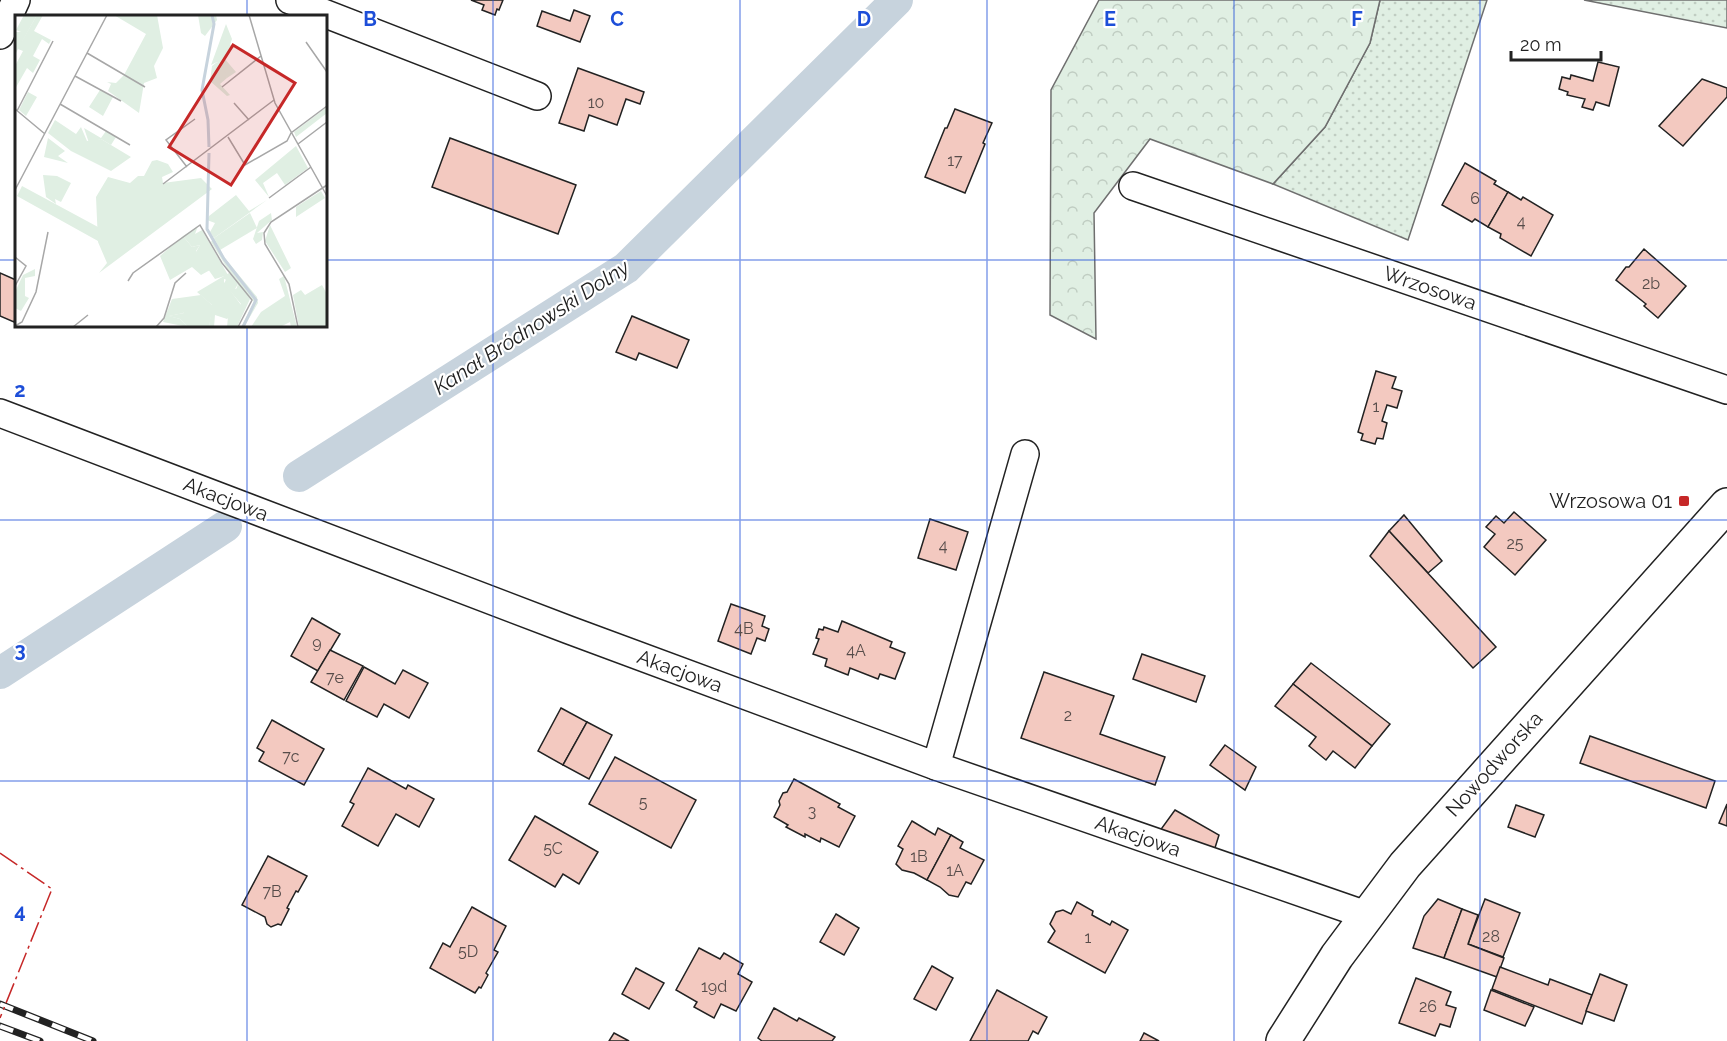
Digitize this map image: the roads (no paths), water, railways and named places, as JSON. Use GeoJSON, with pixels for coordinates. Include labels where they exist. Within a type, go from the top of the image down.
{"type":"FeatureCollection","features":[{"type":"Feature","properties":{"kind":"main road","name":"Nowodworska"},"geometry":{"type":"LineString","coordinates":[[1283,1041],[1307,1001],[1366,915],[1446,817],[1727,505]]}},
{"type":"Feature","properties":{"kind":"street"},"geometry":{"type":"LineString","coordinates":[[0,35],[16,0]]}},
{"type":"Feature","properties":{"kind":"street"},"geometry":{"type":"LineString","coordinates":[[291,0],[537,96]]}},
{"type":"Feature","properties":{"kind":"street","name":"Wrzosowa"},"geometry":{"type":"LineString","coordinates":[[1133,186],[1727,390]]}},
{"type":"Feature","properties":{"kind":"street","name":"Akacjowa"},"geometry":{"type":"LineString","coordinates":[[0,413],[569,630],[936,766],[1366,915]]}},
{"type":"Feature","properties":{"kind":"street"},"geometry":{"type":"LineString","coordinates":[[936,766],[1024,454]]}},
{"type":"Feature","properties":{"kind":"waterway","name":"Kanał Bródnowski Dolny"},"geometry":{"type":"LineString","coordinates":[[299,476],[626,268],[897,0]]}},
{"type":"Feature","properties":{"kind":"waterway","name":"Kanał Bródnowski Dolny"},"geometry":{"type":"LineString","coordinates":[[0,673],[226,526]]}},
{"type":"Feature","properties":{"kind":"railway"},"geometry":{"type":"LineString","coordinates":[[0,1004],[93,1041]]}},
{"type":"Feature","properties":{"kind":"railway"},"geometry":{"type":"LineString","coordinates":[[0,1026],[40,1041]]}},
{"type":"Feature","properties":{"kind":"place","name":"Wrzosowa 01"},"geometry":{"type":"Point","coordinates":[1684,501]}}]}
